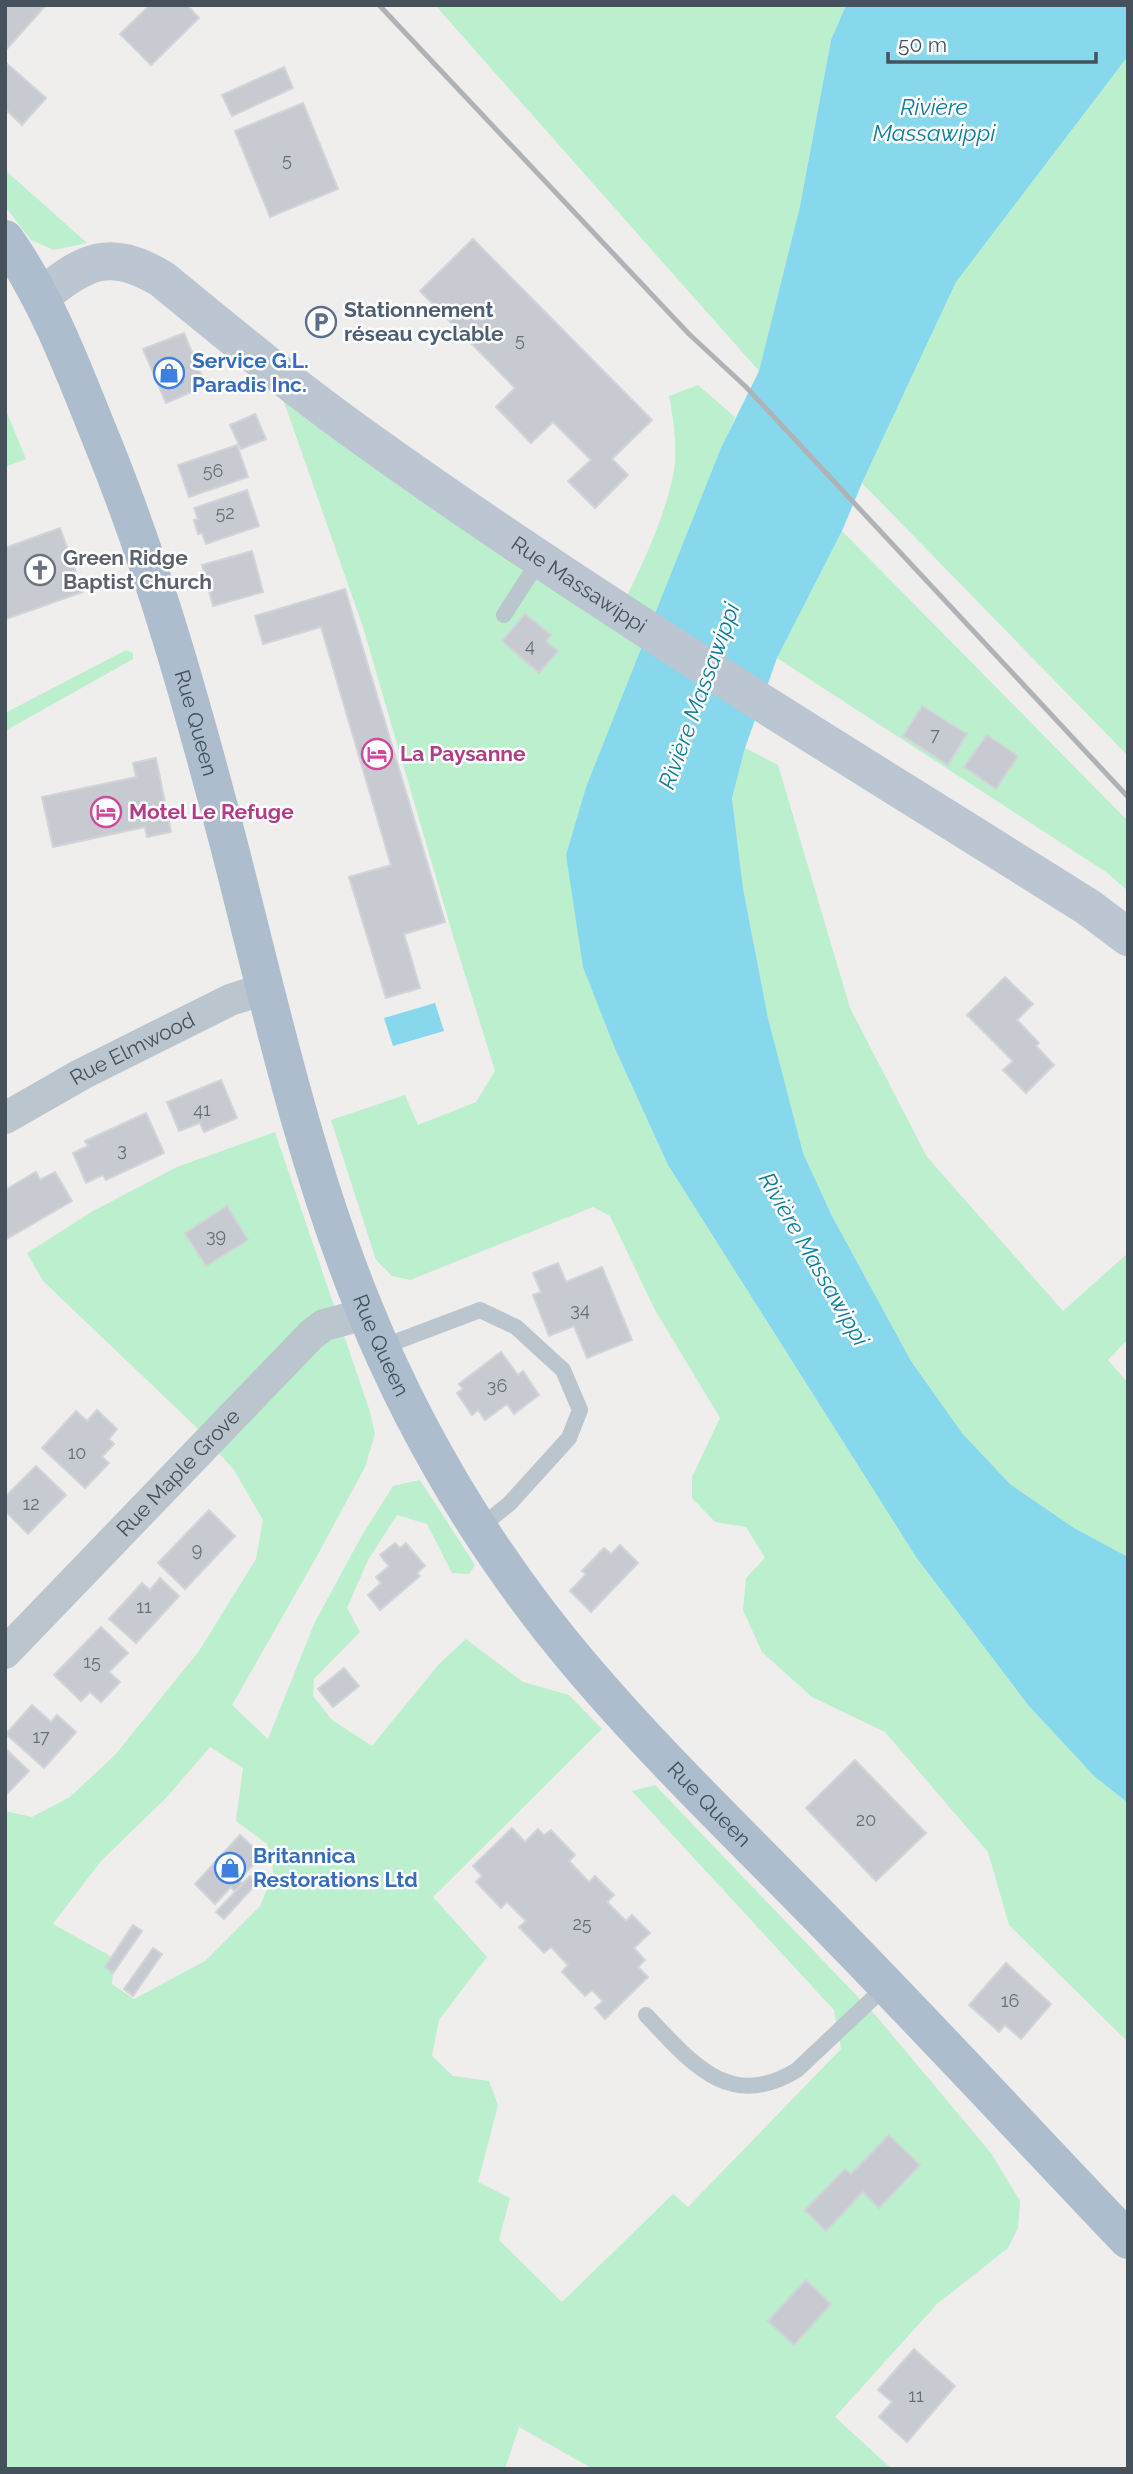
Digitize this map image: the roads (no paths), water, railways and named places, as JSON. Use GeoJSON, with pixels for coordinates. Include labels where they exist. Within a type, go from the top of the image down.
{"type":"FeatureCollection","features":[{"type":"Feature","properties":{"kind":"main road","name":"Rue Queen"},"geometry":{"type":"LineString","coordinates":[[5,239],[40,296],[113,467],[183,677],[264,989],[324,1202],[374,1330],[429,1443],[479,1528],[540,1616],[602,1690],[1128,2240]]}},
{"type":"Feature","properties":{"kind":"street","name":"Rue Massawippi"},"geometry":{"type":"LineString","coordinates":[[40,296],[84,265],[114,260],[148,271],[162,279],[369,442],[631,621],[1088,907],[1128,937]]}},
{"type":"Feature","properties":{"kind":"street","name":"Rue Elmwood"},"geometry":{"type":"LineString","coordinates":[[5,1118],[82,1074],[230,1000],[264,989]]}},
{"type":"Feature","properties":{"kind":"street","name":"Rue Maple Grove"},"geometry":{"type":"LineString","coordinates":[[5,1653],[311,1335],[324,1325],[374,1330]]}},
{"type":"Feature","properties":{"kind":"lane"},"geometry":{"type":"LineString","coordinates":[[504,615],[540,559]]}},
{"type":"Feature","properties":{"kind":"lane"},"geometry":{"type":"LineString","coordinates":[[374,1330],[480,1310],[516,1327],[563,1370],[580,1410],[569,1438],[509,1504],[479,1528]]}},
{"type":"Feature","properties":{"kind":"lane"},"geometry":{"type":"LineString","coordinates":[[646,2015],[702,2070],[716,2079],[753,2087],[782,2079],[797,2070],[887,1985]]}},
{"type":"Feature","properties":{"kind":"water","name":"Rivière Massawippi"},"geometry":{"type":"Polygon","coordinates":[[[846,5],[1128,5],[1128,56],[956,282],[842,531],[777,658],[745,748],[732,798],[743,888],[768,1018],[803,1153],[832,1216],[911,1361],[962,1433],[1010,1484],[1074,1528],[1128,1557],[1128,1803],[1094,1776],[1028,1705],[916,1557],[668,1165],[616,1051],[583,967],[566,855],[586,787],[721,448],[759,371],[800,206],[831,40],[846,5]]]}},
{"type":"Feature","properties":{"kind":"water"},"geometry":{"type":"Polygon","coordinates":[[[435,1003],[444,1031],[393,1046],[384,1018],[435,1003]]]}},
{"type":"Feature","properties":{"kind":"railway"},"geometry":{"type":"LineString","coordinates":[[379,5],[689,334],[746,387],[1128,797]]}},
{"type":"Feature","properties":{"kind":"place","name":"Stationnement réseau cyclable"},"geometry":{"type":"Point","coordinates":[321,322]}},
{"type":"Feature","properties":{"kind":"place","name":"Service G.L. Paradis Inc."},"geometry":{"type":"Point","coordinates":[169,373]}},
{"type":"Feature","properties":{"kind":"place","name":"Green Ridge Baptist Church"},"geometry":{"type":"Point","coordinates":[40,570]}},
{"type":"Feature","properties":{"kind":"place","name":"La Paysanne"},"geometry":{"type":"Point","coordinates":[377,754]}},
{"type":"Feature","properties":{"kind":"place","name":"Motel Le Refuge"},"geometry":{"type":"Point","coordinates":[106,812]}},
{"type":"Feature","properties":{"kind":"place","name":"Britannica Restorations Ltd"},"geometry":{"type":"Point","coordinates":[230,1868]}}]}
